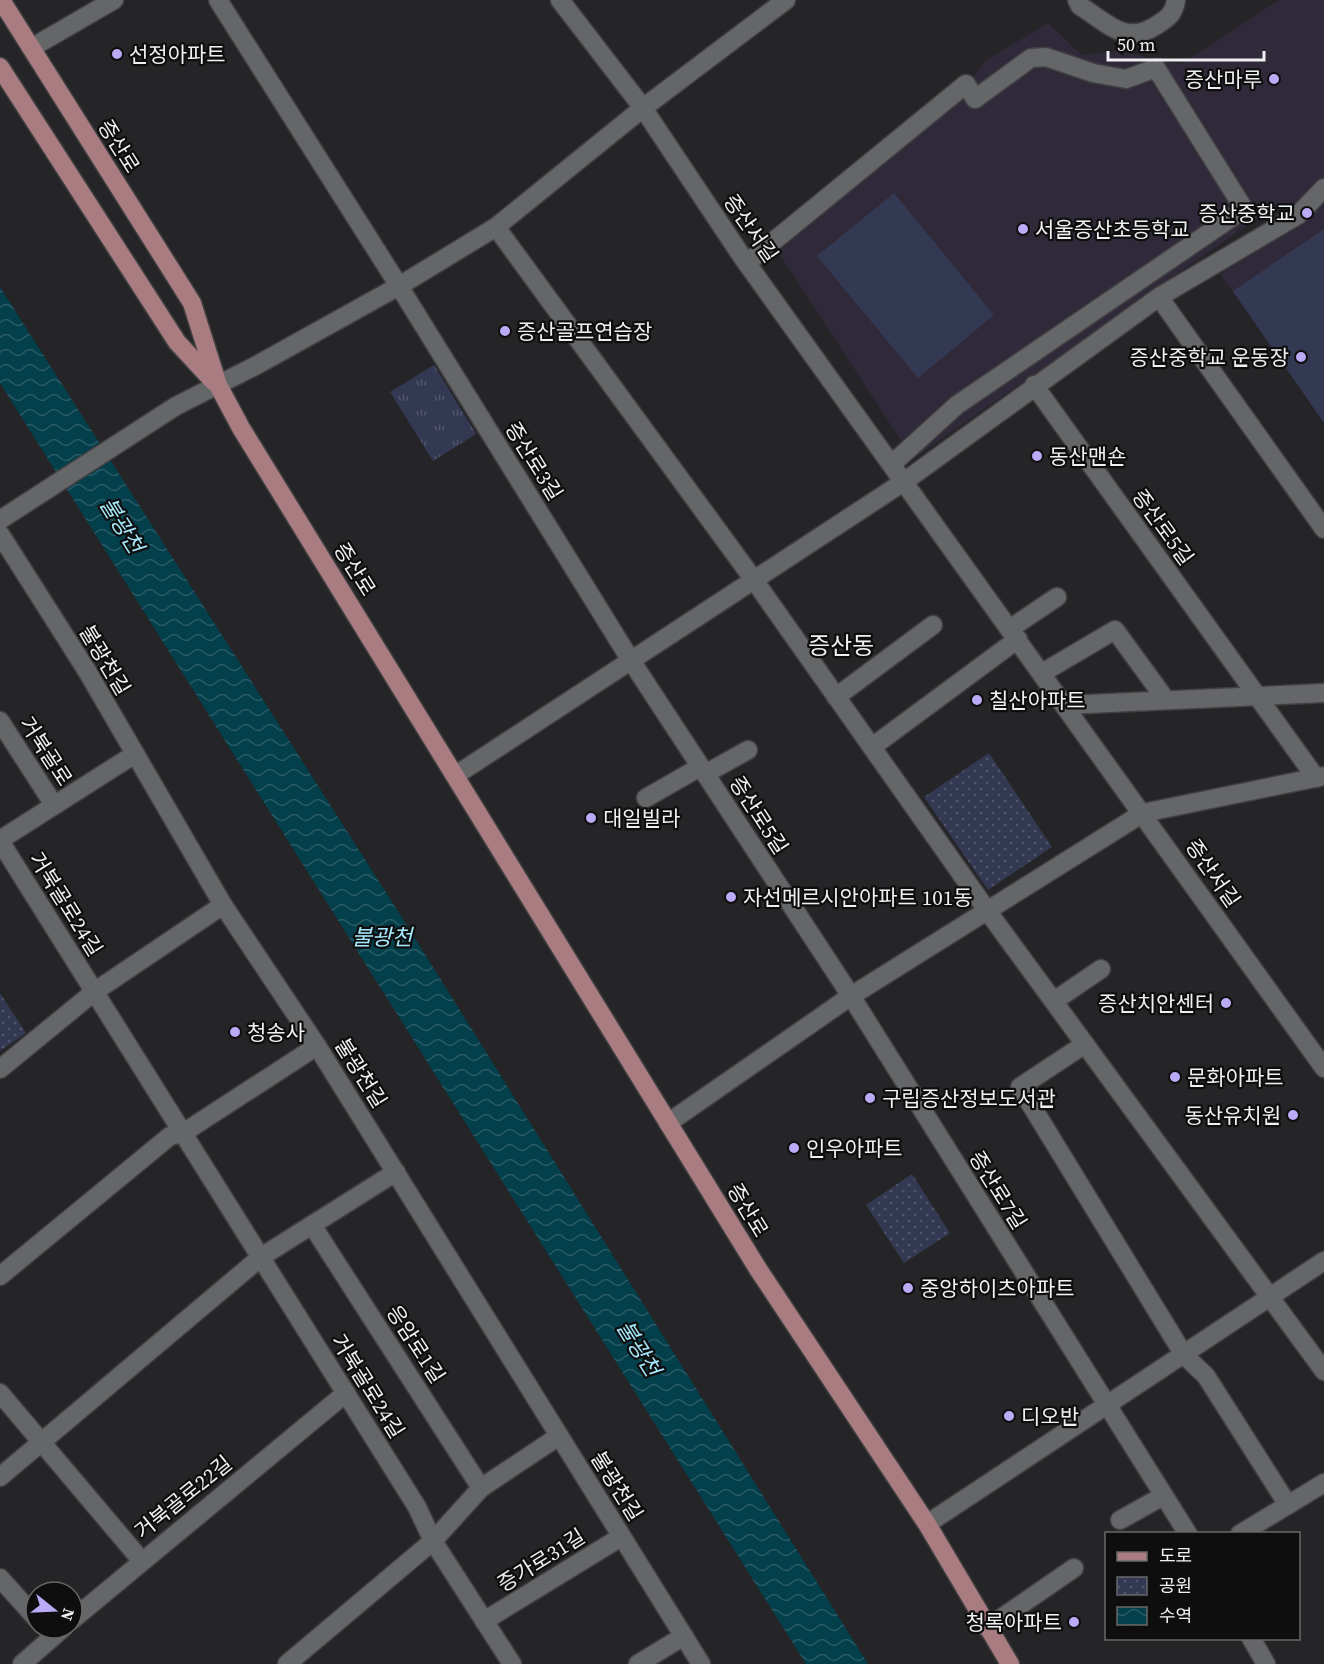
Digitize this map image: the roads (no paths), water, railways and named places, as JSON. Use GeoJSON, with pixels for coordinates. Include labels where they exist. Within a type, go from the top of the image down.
{"type":"FeatureCollection","features":[{"type":"Feature","properties":{"kind":"main road","name":"증산로"},"geometry":{"type":"LineString","coordinates":[[1,0],[192,303],[218,385],[241,428],[758,1269],[927,1524],[1010,1664]]}},
{"type":"Feature","properties":{"kind":"main road","name":"증산로"},"geometry":{"type":"LineString","coordinates":[[0,67],[177,342],[218,385]]}},
{"type":"Feature","properties":{"kind":"street"},"geometry":{"type":"LineString","coordinates":[[31,48],[114,0]]}},
{"type":"Feature","properties":{"kind":"street","name":"증산로3길"},"geometry":{"type":"LineString","coordinates":[[218,0],[399,286],[630,659]]}},
{"type":"Feature","properties":{"kind":"street","name":"증산서길"},"geometry":{"type":"LineString","coordinates":[[560,0],[643,108],[747,263],[1324,1068]]}},
{"type":"Feature","properties":{"kind":"street"},"geometry":{"type":"LineString","coordinates":[[1077,0],[1080,6],[1116,30],[1132,36],[1146,32],[1171,16],[1176,0]]}},
{"type":"Feature","properties":{"kind":"street"},"geometry":{"type":"LineString","coordinates":[[0,520],[176,406],[399,286],[496,227],[643,108],[782,1]]}},
{"type":"Feature","properties":{"kind":"street"},"geometry":{"type":"LineString","coordinates":[[747,263],[966,84],[975,99],[1031,58],[1039,57],[1046,57],[1093,73],[1126,79],[1156,68],[1244,209],[957,405],[892,464]]}},
{"type":"Feature","properties":{"kind":"street"},"geometry":{"type":"LineString","coordinates":[[456,775],[905,481],[1034,385],[1159,297],[1298,215],[1324,188]]}},
{"type":"Feature","properties":{"kind":"street"},"geometry":{"type":"LineString","coordinates":[[496,227],[754,580],[1085,1044],[1272,1297],[1321,1359]]}},
{"type":"Feature","properties":{"kind":"street"},"geometry":{"type":"LineString","coordinates":[[1159,297],[1324,529]]}},
{"type":"Feature","properties":{"kind":"street","name":"증산로5길"},"geometry":{"type":"LineString","coordinates":[[668,1123],[851,996],[1143,813],[1320,777],[1257,695],[1034,385]]}},
{"type":"Feature","properties":{"kind":"street","name":"불광천길"},"geometry":{"type":"LineString","coordinates":[[0,534],[87,671],[223,905],[317,1046],[701,1664]]}},
{"type":"Feature","properties":{"kind":"street"},"geometry":{"type":"LineString","coordinates":[[872,747],[1057,597]]}},
{"type":"Feature","properties":{"kind":"street"},"geometry":{"type":"LineString","coordinates":[[836,697],[933,625]]}},
{"type":"Feature","properties":{"kind":"street"},"geometry":{"type":"LineString","coordinates":[[1042,673],[1115,630],[1166,700]]}},
{"type":"Feature","properties":{"kind":"street","name":"증산로5길"},"geometry":{"type":"LineString","coordinates":[[630,659],[851,996]]}},
{"type":"Feature","properties":{"kind":"street"},"geometry":{"type":"LineString","coordinates":[[1065,705],[1324,693]]}},
{"type":"Feature","properties":{"kind":"street","name":"거북골로"},"geometry":{"type":"LineString","coordinates":[[0,721],[54,805]]}},
{"type":"Feature","properties":{"kind":"street"},"geometry":{"type":"LineString","coordinates":[[646,798],[748,750]]}},
{"type":"Feature","properties":{"kind":"street","name":"거북골로24길"},"geometry":{"type":"LineString","coordinates":[[135,754],[0,840],[417,1506],[433,1541]]}},
{"type":"Feature","properties":{"kind":"street","name":"거북골로24길"},"geometry":{"type":"LineString","coordinates":[[94,992],[223,905]]}},
{"type":"Feature","properties":{"kind":"street"},"geometry":{"type":"LineString","coordinates":[[1054,1001],[1101,969]]}},
{"type":"Feature","properties":{"kind":"street"},"geometry":{"type":"LineString","coordinates":[[0,1069],[94,992]]}},
{"type":"Feature","properties":{"kind":"street","name":"증산로7길"},"geometry":{"type":"LineString","coordinates":[[851,996],[1187,1532]]}},
{"type":"Feature","properties":{"kind":"street"},"geometry":{"type":"LineString","coordinates":[[1085,1044],[1020,1087],[1184,1355],[1206,1376],[1288,1505]]}},
{"type":"Feature","properties":{"kind":"street"},"geometry":{"type":"LineString","coordinates":[[0,1276],[170,1136],[183,1133],[317,1046]]}},
{"type":"Feature","properties":{"kind":"street"},"geometry":{"type":"LineString","coordinates":[[0,1477],[261,1257],[396,1172]]}},
{"type":"Feature","properties":{"kind":"street","name":"응암로1길"},"geometry":{"type":"LineString","coordinates":[[312,1225],[481,1488]]}},
{"type":"Feature","properties":{"kind":"street"},"geometry":{"type":"LineString","coordinates":[[927,1524],[1107,1407],[1324,1261]]}},
{"type":"Feature","properties":{"kind":"street","name":"거북골로22길"},"geometry":{"type":"LineString","coordinates":[[0,1393],[141,1560],[346,1393]]}},
{"type":"Feature","properties":{"kind":"street"},"geometry":{"type":"LineString","coordinates":[[287,1664],[433,1541],[481,1488],[559,1436]]}},
{"type":"Feature","properties":{"kind":"street"},"geometry":{"type":"LineString","coordinates":[[1242,1532],[1324,1483]]}},
{"type":"Feature","properties":{"kind":"street"},"geometry":{"type":"LineString","coordinates":[[1120,1520],[1163,1496]]}},
{"type":"Feature","properties":{"kind":"street","name":"증가로31길"},"geometry":{"type":"LineString","coordinates":[[484,1621],[621,1537]]}},
{"type":"Feature","properties":{"kind":"street","name":"증가로31길"},"geometry":{"type":"LineString","coordinates":[[433,1541],[512,1664]]}},
{"type":"Feature","properties":{"kind":"street"},"geometry":{"type":"LineString","coordinates":[[84,1610],[141,1560]]}},
{"type":"Feature","properties":{"kind":"street"},"geometry":{"type":"LineString","coordinates":[[987,1628],[1074,1568]]}},
{"type":"Feature","properties":{"kind":"street"},"geometry":{"type":"LineString","coordinates":[[0,1578],[24,1605]]}},
{"type":"Feature","properties":{"kind":"street"},"geometry":{"type":"LineString","coordinates":[[638,1664],[684,1636]]}},
{"type":"Feature","properties":{"kind":"street"},"geometry":{"type":"LineString","coordinates":[[22,1664],[45,1640]]}},
{"type":"Feature","properties":{"kind":"street"},"geometry":{"type":"LineString","coordinates":[[1252,1640],[1266,1664]]}},
{"type":"Feature","properties":{"kind":"water","name":"불광천"},"geometry":{"type":"Polygon","coordinates":[[[0,287],[401,916],[868,1664],[806,1664],[0,383],[0,287]]]}},
{"type":"Feature","properties":{"kind":"place","name":"선정아파트"},"geometry":{"type":"Point","coordinates":[117,54]}},
{"type":"Feature","properties":{"kind":"place","name":"증산마루"},"geometry":{"type":"Point","coordinates":[1274,79]}},
{"type":"Feature","properties":{"kind":"place","name":"증산중학교"},"geometry":{"type":"Point","coordinates":[1307,213]}},
{"type":"Feature","properties":{"kind":"place","name":"서울증산초등학교"},"geometry":{"type":"Point","coordinates":[1023,229]}},
{"type":"Feature","properties":{"kind":"place","name":"증산골프연습장"},"geometry":{"type":"Point","coordinates":[505,331]}},
{"type":"Feature","properties":{"kind":"place","name":"증산중학교 운동장"},"geometry":{"type":"Point","coordinates":[1301,357]}},
{"type":"Feature","properties":{"kind":"place","name":"동산맨숀"},"geometry":{"type":"Point","coordinates":[1037,456]}},
{"type":"Feature","properties":{"kind":"place","name":"칠산아파트"},"geometry":{"type":"Point","coordinates":[977,700]}},
{"type":"Feature","properties":{"kind":"place","name":"대일빌라"},"geometry":{"type":"Point","coordinates":[591,818]}},
{"type":"Feature","properties":{"kind":"place","name":"자선메르시안아파트 101동"},"geometry":{"type":"Point","coordinates":[731,897]}},
{"type":"Feature","properties":{"kind":"place","name":"증산치안센터"},"geometry":{"type":"Point","coordinates":[1226,1003]}},
{"type":"Feature","properties":{"kind":"place","name":"청송사"},"geometry":{"type":"Point","coordinates":[235,1032]}},
{"type":"Feature","properties":{"kind":"place","name":"문화아파트"},"geometry":{"type":"Point","coordinates":[1175,1077]}},
{"type":"Feature","properties":{"kind":"place","name":"구립증산정보도서관"},"geometry":{"type":"Point","coordinates":[870,1098]}},
{"type":"Feature","properties":{"kind":"place","name":"동산유치원"},"geometry":{"type":"Point","coordinates":[1293,1115]}},
{"type":"Feature","properties":{"kind":"place","name":"인우아파트"},"geometry":{"type":"Point","coordinates":[794,1148]}},
{"type":"Feature","properties":{"kind":"place","name":"중앙하이츠아파트"},"geometry":{"type":"Point","coordinates":[908,1288]}},
{"type":"Feature","properties":{"kind":"place","name":"디오반"},"geometry":{"type":"Point","coordinates":[1009,1416]}},
{"type":"Feature","properties":{"kind":"place","name":"청록아파트"},"geometry":{"type":"Point","coordinates":[1074,1622]}},
{"type":"Feature","properties":{"kind":"district","name":"증산동"},"geometry":{"type":"Point","coordinates":[841,645]}}]}
